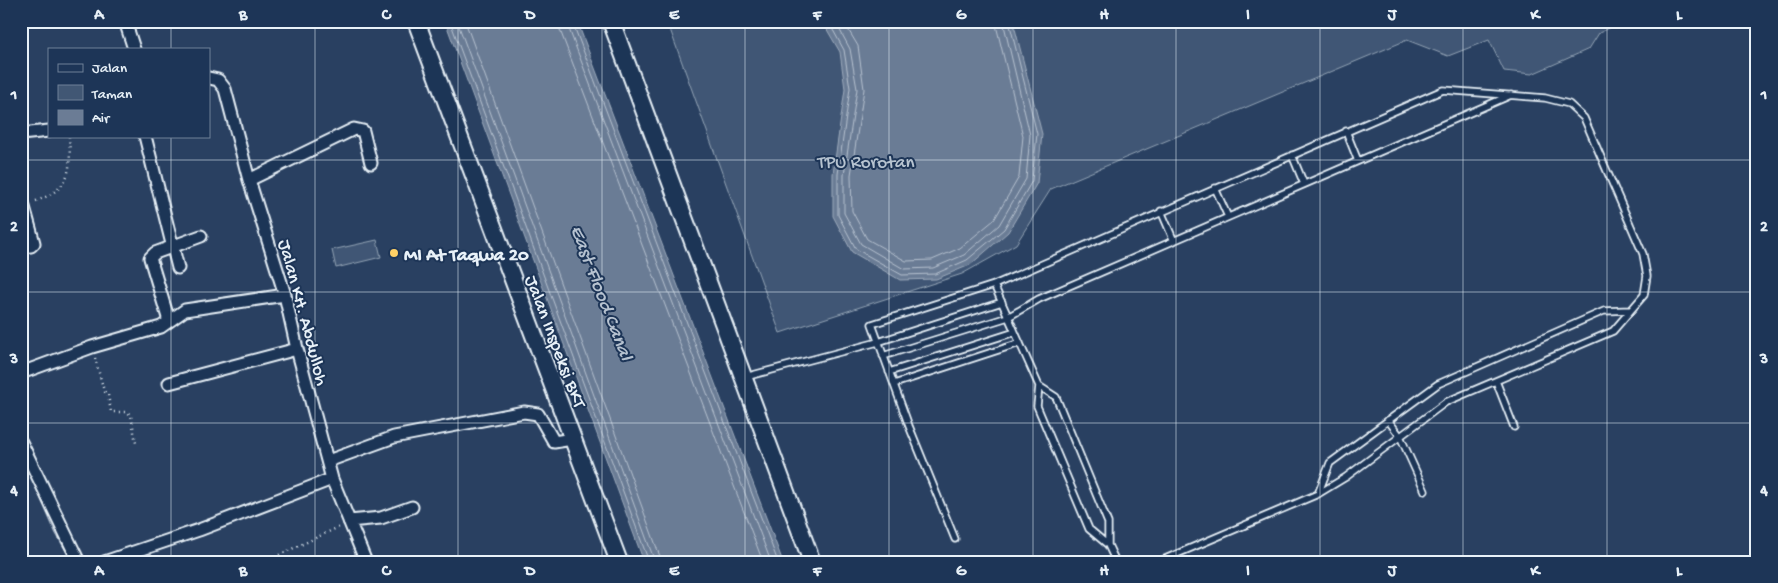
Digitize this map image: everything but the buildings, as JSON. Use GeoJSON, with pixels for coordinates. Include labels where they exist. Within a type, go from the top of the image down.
{"type":"FeatureCollection","features":[{"type":"Feature","properties":{"kind":"street"},"geometry":{"type":"LineString","coordinates":[[125,21],[134,48]]}},
{"type":"Feature","properties":{"kind":"street","name":"Jalan Inspeksi BKT"},"geometry":{"type":"LineString","coordinates":[[416,21],[619,562]]}},
{"type":"Feature","properties":{"kind":"street"},"geometry":{"type":"LineString","coordinates":[[611,21],[812,562]]}},
{"type":"Feature","properties":{"kind":"street","name":"Jalan KH. Abdulloh"},"geometry":{"type":"LineString","coordinates":[[210,78],[218,80],[225,89],[249,180],[285,295],[297,349],[332,479],[366,562]]}},
{"type":"Feature","properties":{"kind":"street"},"geometry":{"type":"LineString","coordinates":[[249,180],[354,129],[363,131],[371,163]]}},
{"type":"Feature","properties":{"kind":"street"},"geometry":{"type":"LineString","coordinates":[[21,134],[48,131]]}},
{"type":"Feature","properties":{"kind":"street"},"geometry":{"type":"LineString","coordinates":[[146,138],[178,268]]}},
{"type":"Feature","properties":{"kind":"street"},"geometry":{"type":"LineString","coordinates":[[21,247],[31,246],[34,243],[22,201]]}},
{"type":"Feature","properties":{"kind":"street"},"geometry":{"type":"LineString","coordinates":[[169,321],[150,258],[155,253],[201,236]]}},
{"type":"Feature","properties":{"kind":"street"},"geometry":{"type":"LineString","coordinates":[[21,374],[92,347],[162,327],[185,310],[285,295]]}},
{"type":"Feature","properties":{"kind":"street"},"geometry":{"type":"LineString","coordinates":[[169,383],[297,349]]}},
{"type":"Feature","properties":{"kind":"street"},"geometry":{"type":"LineString","coordinates":[[328,461],[394,437],[524,412],[538,414],[554,442],[572,439]]}},
{"type":"Feature","properties":{"kind":"street"},"geometry":{"type":"LineString","coordinates":[[21,442],[79,562]]}},
{"type":"Feature","properties":{"kind":"street"},"geometry":{"type":"LineString","coordinates":[[104,562],[199,530],[332,479]]}},
{"type":"Feature","properties":{"kind":"street"},"geometry":{"type":"LineString","coordinates":[[349,521],[381,518],[412,507]]}},
{"type":"Feature","properties":{"kind":"lane"},"geometry":{"type":"LineString","coordinates":[[955,538],[889,372],[872,324],[994,285],[1443,90],[1513,94],[1545,98],[1569,104],[1584,118],[1643,254],[1647,276],[1644,295],[1614,331],[1446,402],[1346,477],[1318,494],[1158,562]]}},
{"type":"Feature","properties":{"kind":"lane"},"geometry":{"type":"LineString","coordinates":[[884,356],[1008,317],[1039,298],[1513,94]]}},
{"type":"Feature","properties":{"kind":"lane"},"geometry":{"type":"LineString","coordinates":[[1346,132],[1358,161]]}},
{"type":"Feature","properties":{"kind":"lane"},"geometry":{"type":"LineString","coordinates":[[1292,155],[1304,184]]}},
{"type":"Feature","properties":{"kind":"lane"},"geometry":{"type":"LineString","coordinates":[[1216,188],[1228,217]]}},
{"type":"Feature","properties":{"kind":"lane"},"geometry":{"type":"LineString","coordinates":[[1161,211],[1174,240]]}},
{"type":"Feature","properties":{"kind":"lane"},"geometry":{"type":"LineString","coordinates":[[994,285],[1039,386],[1037,406],[1089,529],[1108,545],[1116,562]]}},
{"type":"Feature","properties":{"kind":"lane"},"geometry":{"type":"LineString","coordinates":[[743,378],[878,342],[1002,302]]}},
{"type":"Feature","properties":{"kind":"lane"},"geometry":{"type":"LineString","coordinates":[[1318,494],[1330,462],[1438,384],[1604,311],[1630,310]]}},
{"type":"Feature","properties":{"kind":"lane"},"geometry":{"type":"LineString","coordinates":[[889,372],[1015,332]]}},
{"type":"Feature","properties":{"kind":"lane"},"geometry":{"type":"LineString","coordinates":[[894,384],[1020,343]]}},
{"type":"Feature","properties":{"kind":"lane"},"geometry":{"type":"LineString","coordinates":[[1496,381],[1514,427]]}},
{"type":"Feature","properties":{"kind":"lane"},"geometry":{"type":"LineString","coordinates":[[1039,386],[1056,398],[1108,523],[1108,545]]}},
{"type":"Feature","properties":{"kind":"lane"},"geometry":{"type":"LineString","coordinates":[[1388,420],[1400,436],[1425,491]]}},
{"type":"Feature","properties":{"kind":"path"},"geometry":{"type":"LineString","coordinates":[[22,201],[47,197],[66,182],[70,161],[69,138]]}},
{"type":"Feature","properties":{"kind":"path"},"geometry":{"type":"LineString","coordinates":[[92,347],[103,390],[108,395],[111,412],[127,412],[131,415],[136,442]]}},
{"type":"Feature","properties":{"kind":"path"},"geometry":{"type":"LineString","coordinates":[[279,555],[349,521]]}},
{"type":"Feature","properties":{"kind":"green space","name":"TPU Rorotan"},"geometry":{"type":"Polygon","coordinates":[[[667,21],[1624,21],[1599,33],[1589,49],[1532,74],[1504,71],[1489,40],[1448,56],[1407,40],[1051,189],[1016,244],[962,274],[780,333],[667,21]]]}},
{"type":"Feature","properties":{"kind":"green space"},"geometry":{"type":"Polygon","coordinates":[[[377,240],[381,257],[336,268],[332,250],[377,240]]]}},
{"type":"Feature","properties":{"kind":"water","name":"East Flood Canal"},"geometry":{"type":"Polygon","coordinates":[[[445,21],[577,21],[783,562],[644,562],[445,21]]]}},
{"type":"Feature","properties":{"kind":"water"},"geometry":{"type":"Polygon","coordinates":[[[822,21],[1013,21],[1042,134],[1037,183],[1008,232],[970,265],[936,279],[900,280],[852,252],[833,216],[833,174],[845,89],[840,52],[822,21]]]}},
{"type":"Feature","properties":{"kind":"waterway"},"geometry":{"type":"LineString","coordinates":[[40,493],[57,532],[68,551]]}},
{"type":"Feature","properties":{"kind":"place","name":"MI At Taqwa 20"},"geometry":{"type":"Point","coordinates":[394,253]}}]}
